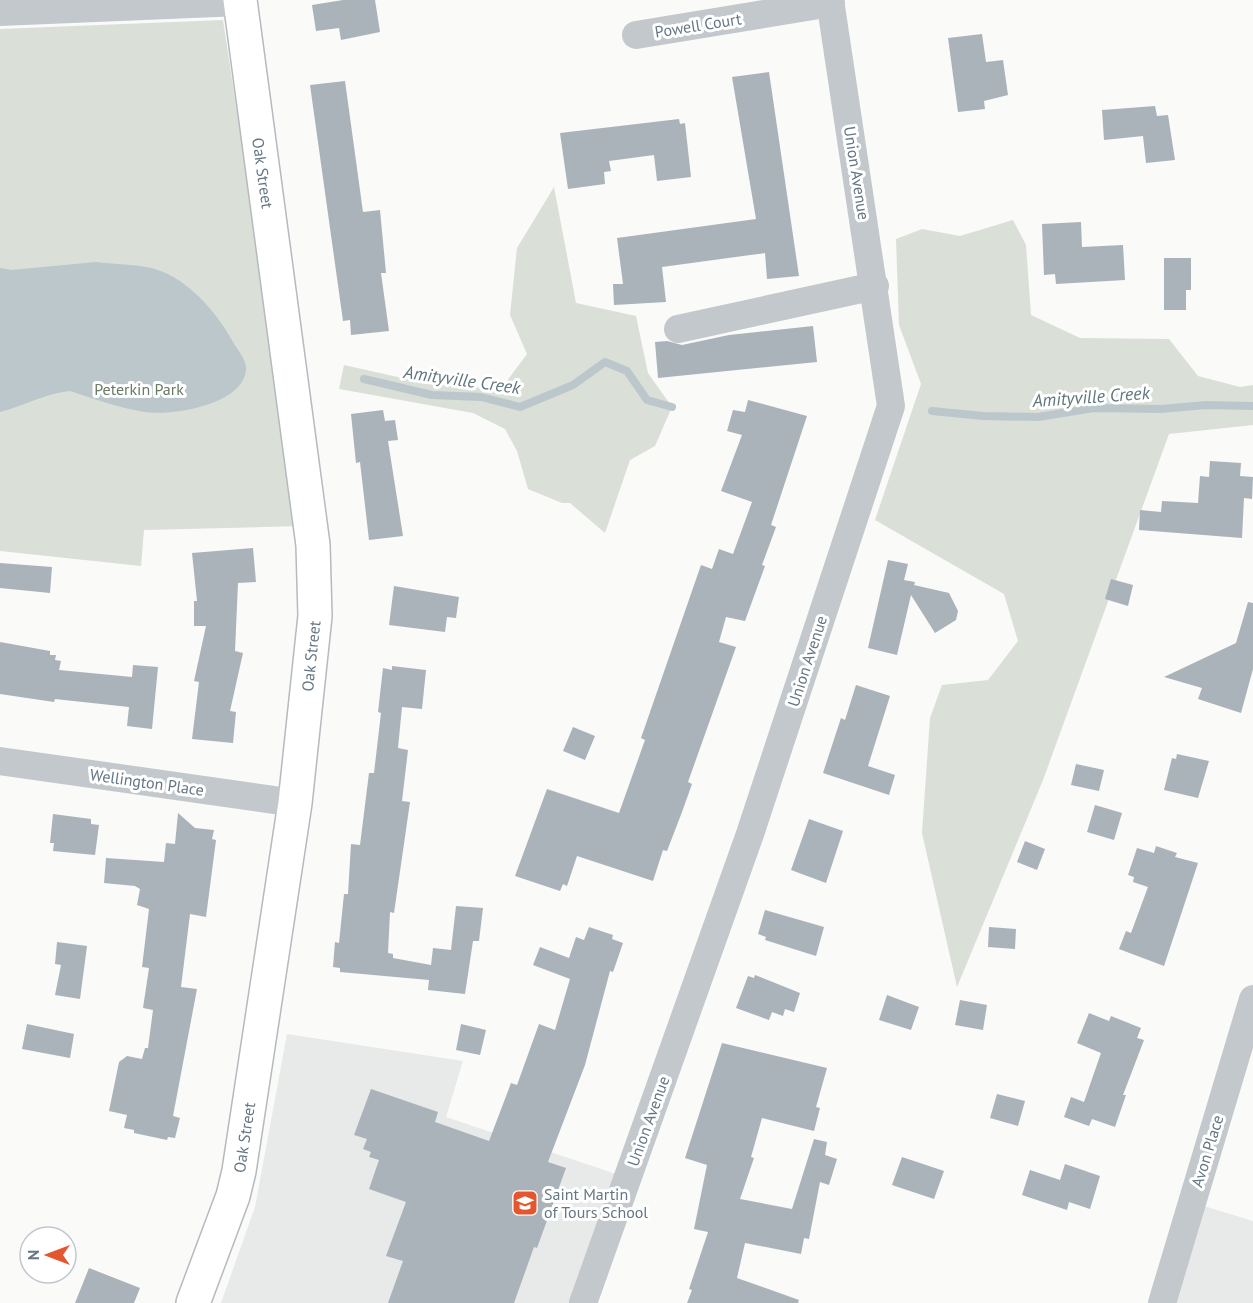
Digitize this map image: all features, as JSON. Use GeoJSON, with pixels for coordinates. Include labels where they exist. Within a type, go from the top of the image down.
{"type":"FeatureCollection","features":[{"type":"Feature","properties":{"kind":"main road","name":"Oak Street"},"geometry":{"type":"LineString","coordinates":[[193,1303],[233,1196],[239,1171],[295,803],[315,616],[313,544],[240,1]]}},
{"type":"Feature","properties":{"kind":"street"},"geometry":{"type":"LineString","coordinates":[[0,12],[240,1]]}},
{"type":"Feature","properties":{"kind":"street","name":"Powell Court"},"geometry":{"type":"LineString","coordinates":[[636,35],[830,2]]}},
{"type":"Feature","properties":{"kind":"street","name":"Union Avenue"},"geometry":{"type":"LineString","coordinates":[[583,1303],[750,834],[891,406],[875,286],[830,2]]}},
{"type":"Feature","properties":{"kind":"street"},"geometry":{"type":"LineString","coordinates":[[678,329],[875,286]]}},
{"type":"Feature","properties":{"kind":"street","name":"Wellington Place"},"geometry":{"type":"LineString","coordinates":[[0,761],[295,803]]}},
{"type":"Feature","properties":{"kind":"street","name":"Avon Place"},"geometry":{"type":"LineString","coordinates":[[1162,1303],[1253,999]]}},
{"type":"Feature","properties":{"kind":"shaded area"},"geometry":{"type":"Polygon","coordinates":[[[96,262],[146,267],[160,271],[186,285],[218,318],[242,356],[246,370],[242,382],[233,392],[220,400],[188,410],[172,412],[145,412],[70,391],[53,394],[0,412],[0,268],[12,270],[96,262]]]}},
{"type":"Feature","properties":{"kind":"shaded area"},"geometry":{"type":"Polygon","coordinates":[[[287,1034],[463,1061],[446,1117],[625,1177],[582,1303],[221,1303],[255,1207],[287,1034]]]}},
{"type":"Feature","properties":{"kind":"shaded area"},"geometry":{"type":"Polygon","coordinates":[[[1204,1206],[1253,1221],[1253,1303],[1174,1303],[1204,1206]]]}},
{"type":"Feature","properties":{"kind":"green space","name":"Peterkin Park"},"geometry":{"type":"Polygon","coordinates":[[[223,20],[300,526],[144,530],[141,566],[0,551],[0,29],[223,20]]]}},
{"type":"Feature","properties":{"kind":"green space"},"geometry":{"type":"Polygon","coordinates":[[[554,187],[576,303],[636,316],[648,373],[672,407],[655,446],[630,460],[605,533],[570,503],[562,503],[528,489],[517,451],[505,429],[473,413],[339,389],[344,365],[429,384],[501,389],[527,354],[510,315],[517,248],[554,187]]]}},
{"type":"Feature","properties":{"kind":"green space"},"geometry":{"type":"Polygon","coordinates":[[[1013,220],[1026,245],[1031,315],[1080,338],[1169,339],[1198,376],[1240,387],[1253,385],[1253,425],[1169,434],[1043,780],[957,987],[922,833],[930,718],[942,685],[988,680],[1018,641],[1004,594],[875,520],[921,384],[899,325],[896,239],[922,229],[960,236],[1013,220]]]}},
{"type":"Feature","properties":{"kind":"building"},"geometry":{"type":"Polygon","coordinates":[[[343,0],[375,0],[380,32],[341,40],[339,28],[316,31],[312,5],[343,0]]]}},
{"type":"Feature","properties":{"kind":"building"},"geometry":{"type":"Polygon","coordinates":[[[982,34],[986,62],[1003,60],[1008,95],[984,101],[985,109],[958,112],[948,38],[982,34]]]}},
{"type":"Feature","properties":{"kind":"building"},"geometry":{"type":"Polygon","coordinates":[[[769,72],[799,276],[767,279],[765,253],[662,267],[666,302],[614,305],[613,284],[623,284],[617,238],[756,219],[732,77],[769,72]]]}},
{"type":"Feature","properties":{"kind":"building"},"geometry":{"type":"Polygon","coordinates":[[[345,81],[363,212],[380,210],[386,273],[381,273],[389,331],[351,335],[350,320],[343,321],[310,85],[345,81]]]}},
{"type":"Feature","properties":{"kind":"building"},"geometry":{"type":"Polygon","coordinates":[[[1155,106],[1157,116],[1168,115],[1175,160],[1146,163],[1143,136],[1104,140],[1102,110],[1155,106]]]}},
{"type":"Feature","properties":{"kind":"building"},"geometry":{"type":"Polygon","coordinates":[[[679,119],[680,124],[685,123],[691,177],[657,181],[654,155],[609,161],[611,171],[604,172],[605,184],[568,189],[560,133],[679,119]]]}},
{"type":"Feature","properties":{"kind":"building"},"geometry":{"type":"Polygon","coordinates":[[[1081,222],[1082,247],[1123,245],[1125,280],[1056,284],[1055,274],[1044,275],[1042,224],[1081,222]]]}},
{"type":"Feature","properties":{"kind":"building"},"geometry":{"type":"Polygon","coordinates":[[[1164,258],[1191,258],[1191,290],[1186,290],[1186,310],[1164,310],[1164,258]]]}},
{"type":"Feature","properties":{"kind":"building"},"geometry":{"type":"Polygon","coordinates":[[[813,326],[817,362],[658,378],[655,342],[667,341],[682,345],[729,335],[813,326]]]}},
{"type":"Feature","properties":{"kind":"building"},"geometry":{"type":"Polygon","coordinates":[[[748,400],[807,416],[771,525],[776,527],[762,565],[765,566],[745,621],[726,617],[719,642],[736,647],[688,782],[692,784],[667,851],[663,850],[653,881],[577,856],[567,886],[563,884],[560,891],[515,876],[547,789],[619,813],[645,740],[641,738],[701,565],[712,569],[719,549],[733,554],[752,502],[721,491],[742,435],[727,431],[733,410],[745,412],[748,400]]]}},
{"type":"Feature","properties":{"kind":"building"},"geometry":{"type":"Polygon","coordinates":[[[383,410],[385,421],[395,420],[398,440],[388,441],[403,536],[369,540],[360,462],[356,463],[351,414],[383,410]]]}},
{"type":"Feature","properties":{"kind":"building"},"geometry":{"type":"Polygon","coordinates":[[[1210,461],[1241,463],[1240,476],[1253,477],[1252,499],[1244,498],[1242,538],[1139,530],[1140,510],[1161,512],[1162,501],[1198,503],[1200,476],[1209,477],[1210,461]]]}},
{"type":"Feature","properties":{"kind":"building"},"geometry":{"type":"Polygon","coordinates":[[[253,548],[256,582],[238,583],[235,651],[243,653],[230,711],[236,712],[233,743],[192,739],[199,682],[194,681],[206,626],[194,626],[194,601],[197,601],[192,553],[253,548]]]}},
{"type":"Feature","properties":{"kind":"building"},"geometry":{"type":"Polygon","coordinates":[[[888,560],[908,564],[904,580],[915,582],[914,585],[949,593],[958,611],[956,620],[935,633],[911,595],[897,655],[868,648],[888,560]]]}},
{"type":"Feature","properties":{"kind":"building"},"geometry":{"type":"Polygon","coordinates":[[[0,563],[52,567],[50,593],[0,588],[0,563]]]}},
{"type":"Feature","properties":{"kind":"building"},"geometry":{"type":"Polygon","coordinates":[[[1111,579],[1133,585],[1128,606],[1105,599],[1111,579]]]}},
{"type":"Feature","properties":{"kind":"building"},"geometry":{"type":"Polygon","coordinates":[[[394,586],[459,597],[456,618],[447,617],[445,632],[389,625],[394,586]]]}},
{"type":"Feature","properties":{"kind":"building"},"geometry":{"type":"Polygon","coordinates":[[[1248,602],[1253,603],[1253,669],[1241,713],[1198,699],[1202,688],[1164,677],[1236,643],[1248,602]]]}},
{"type":"Feature","properties":{"kind":"building"},"geometry":{"type":"Polygon","coordinates":[[[0,642],[50,651],[50,655],[56,655],[55,660],[61,661],[59,670],[132,677],[133,665],[158,667],[152,729],[127,726],[129,707],[55,699],[54,702],[0,694],[0,642]]]}},
{"type":"Feature","properties":{"kind":"building"},"geometry":{"type":"Polygon","coordinates":[[[392,666],[426,670],[422,709],[402,707],[398,748],[408,750],[402,801],[410,802],[394,913],[390,912],[388,953],[393,954],[393,958],[431,965],[433,948],[451,950],[456,906],[483,908],[479,941],[473,941],[465,994],[428,990],[429,980],[340,972],[340,968],[333,967],[335,942],[339,943],[344,894],[348,894],[351,844],[360,845],[369,773],[374,773],[381,713],[378,712],[383,668],[392,670],[392,666]]]}},
{"type":"Feature","properties":{"kind":"building"},"geometry":{"type":"Polygon","coordinates":[[[856,685],[890,696],[868,766],[895,775],[889,795],[823,773],[841,718],[845,720],[856,685]]]}},
{"type":"Feature","properties":{"kind":"building"},"geometry":{"type":"Polygon","coordinates":[[[573,727],[595,736],[585,760],[563,751],[573,727]]]}},
{"type":"Feature","properties":{"kind":"building"},"geometry":{"type":"Polygon","coordinates":[[[1177,754],[1209,761],[1198,798],[1164,790],[1172,758],[1176,759],[1177,754]]]}},
{"type":"Feature","properties":{"kind":"building"},"geometry":{"type":"Polygon","coordinates":[[[1076,764],[1104,770],[1099,791],[1071,785],[1076,764]]]}},
{"type":"Feature","properties":{"kind":"building"},"geometry":{"type":"Polygon","coordinates":[[[1095,805],[1122,813],[1114,840],[1087,832],[1095,805]]]}},
{"type":"Feature","properties":{"kind":"building"},"geometry":{"type":"Polygon","coordinates":[[[178,813],[195,828],[214,830],[212,839],[216,840],[206,917],[190,914],[181,987],[197,989],[173,1116],[180,1118],[175,1138],[168,1137],[167,1140],[134,1133],[134,1130],[124,1128],[127,1115],[109,1111],[119,1062],[127,1056],[142,1059],[145,1048],[148,1048],[153,1010],[143,1008],[149,968],[142,967],[149,909],[137,905],[140,889],[135,886],[104,883],[106,858],[164,862],[166,843],[175,844],[178,813]]]}},
{"type":"Feature","properties":{"kind":"building"},"geometry":{"type":"Polygon","coordinates":[[[53,814],[91,819],[91,824],[99,825],[95,855],[53,851],[54,843],[50,843],[53,814]]]}},
{"type":"Feature","properties":{"kind":"building"},"geometry":{"type":"Polygon","coordinates":[[[809,819],[843,831],[826,883],[791,870],[809,819]]]}},
{"type":"Feature","properties":{"kind":"building"},"geometry":{"type":"Polygon","coordinates":[[[1025,841],[1045,849],[1037,870],[1017,862],[1025,841]]]}},
{"type":"Feature","properties":{"kind":"building"},"geometry":{"type":"Polygon","coordinates":[[[1156,846],[1177,853],[1175,857],[1198,863],[1164,966],[1119,949],[1126,931],[1131,933],[1148,887],[1133,882],[1134,877],[1128,875],[1137,848],[1154,853],[1156,846]]]}},
{"type":"Feature","properties":{"kind":"building"},"geometry":{"type":"Polygon","coordinates":[[[765,910],[824,927],[816,956],[765,940],[766,937],[758,934],[765,910]]]}},
{"type":"Feature","properties":{"kind":"building"},"geometry":{"type":"Polygon","coordinates":[[[589,927],[613,935],[612,939],[623,943],[613,972],[610,971],[585,1065],[548,1162],[566,1168],[514,1303],[388,1303],[403,1261],[386,1256],[406,1202],[369,1189],[379,1160],[369,1157],[371,1152],[363,1149],[367,1139],[354,1135],[371,1089],[438,1112],[435,1122],[489,1141],[511,1083],[517,1085],[539,1024],[555,1030],[570,979],[533,965],[540,947],[569,958],[576,937],[584,940],[589,927]]]}},
{"type":"Feature","properties":{"kind":"building"},"geometry":{"type":"Polygon","coordinates":[[[989,927],[1016,929],[1015,949],[988,947],[989,927]]]}},
{"type":"Feature","properties":{"kind":"building"},"geometry":{"type":"Polygon","coordinates":[[[57,942],[87,946],[80,999],[55,995],[61,965],[55,964],[57,942]]]}},
{"type":"Feature","properties":{"kind":"building"},"geometry":{"type":"Polygon","coordinates":[[[755,975],[800,993],[794,1012],[785,1009],[783,1016],[772,1012],[769,1020],[736,1008],[748,976],[754,978],[755,975]]]}},
{"type":"Feature","properties":{"kind":"building"},"geometry":{"type":"Polygon","coordinates":[[[887,995],[919,1007],[911,1030],[879,1020],[887,995]]]}},
{"type":"Feature","properties":{"kind":"building"},"geometry":{"type":"Polygon","coordinates":[[[960,1000],[987,1005],[983,1030],[955,1025],[960,1000]]]}},
{"type":"Feature","properties":{"kind":"building"},"geometry":{"type":"Polygon","coordinates":[[[1089,1013],[1109,1021],[1111,1016],[1141,1028],[1137,1038],[1144,1040],[1123,1095],[1126,1095],[1115,1127],[1092,1119],[1089,1126],[1064,1117],[1071,1097],[1084,1102],[1101,1053],[1077,1043],[1089,1013]]]}},
{"type":"Feature","properties":{"kind":"building"},"geometry":{"type":"Polygon","coordinates":[[[27,1024],[74,1034],[70,1058],[22,1049],[27,1024]]]}},
{"type":"Feature","properties":{"kind":"building"},"geometry":{"type":"Polygon","coordinates":[[[461,1024],[486,1030],[480,1055],[456,1050],[461,1024]]]}},
{"type":"Feature","properties":{"kind":"building"},"geometry":{"type":"Polygon","coordinates":[[[722,1043],[827,1068],[816,1107],[820,1108],[814,1131],[762,1118],[751,1157],[754,1158],[740,1199],[792,1209],[814,1139],[827,1142],[825,1155],[837,1159],[829,1185],[820,1182],[809,1239],[804,1238],[801,1254],[745,1243],[737,1278],[799,1300],[798,1303],[687,1303],[692,1290],[689,1289],[708,1232],[694,1229],[707,1165],[685,1158],[722,1043]]]}},
{"type":"Feature","properties":{"kind":"building"},"geometry":{"type":"Polygon","coordinates":[[[997,1094],[1025,1101],[1018,1126],[990,1118],[997,1094]]]}},
{"type":"Feature","properties":{"kind":"building"},"geometry":{"type":"Polygon","coordinates":[[[902,1157],[944,1171],[934,1199],[892,1185],[902,1157]]]}},
{"type":"Feature","properties":{"kind":"building"},"geometry":{"type":"Polygon","coordinates":[[[1065,1164],[1100,1176],[1090,1209],[1069,1202],[1067,1210],[1022,1195],[1030,1170],[1060,1180],[1065,1164]]]}},
{"type":"Feature","properties":{"kind":"building"},"geometry":{"type":"Polygon","coordinates":[[[89,1268],[140,1288],[134,1303],[75,1303],[89,1268]]]}},
{"type":"Feature","properties":{"kind":"waterway","name":"Amityville Creek"},"geometry":{"type":"LineString","coordinates":[[364,379],[432,395],[481,397],[520,407],[573,385],[605,362],[627,371],[647,400],[672,407]]}},
{"type":"Feature","properties":{"kind":"waterway","name":"Amityville Creek"},"geometry":{"type":"LineString","coordinates":[[932,411],[983,416],[1038,417],[1094,408],[1161,409],[1206,405],[1253,406]]}},
{"type":"Feature","properties":{"kind":"place","name":"Saint Martin of Tours School"},"geometry":{"type":"Point","coordinates":[525,1203]}}]}
